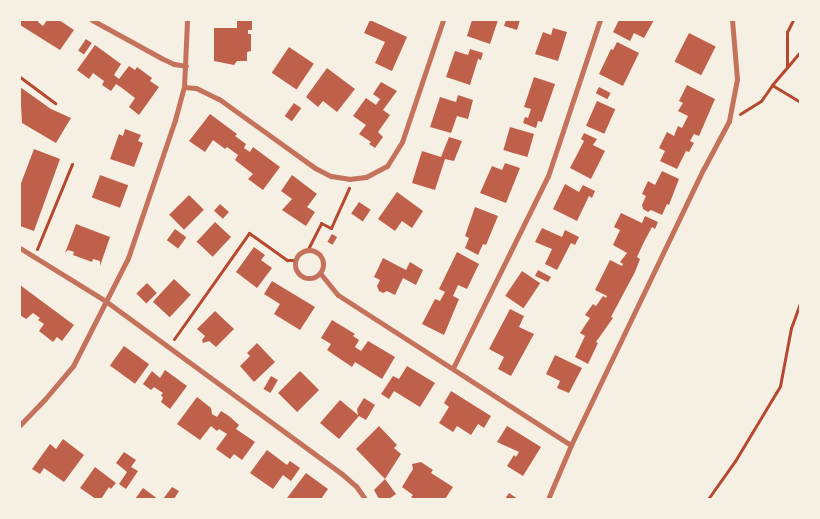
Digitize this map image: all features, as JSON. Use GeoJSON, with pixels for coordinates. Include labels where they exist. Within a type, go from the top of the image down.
{"type":"FeatureCollection","features":[{"type":"Feature","properties":{"kind":"street"},"geometry":{"type":"LineString","coordinates":[[92,20],[161,58],[174,64],[186,66]]}},
{"type":"Feature","properties":{"kind":"street"},"geometry":{"type":"LineString","coordinates":[[20,425],[46,399],[73,366],[128,258],[184,87],[187,20]]}},
{"type":"Feature","properties":{"kind":"street"},"geometry":{"type":"LineString","coordinates":[[184,87],[196,88],[220,99],[315,168],[331,176],[349,179],[366,177],[387,166],[402,142],[443,20]]}},
{"type":"Feature","properties":{"kind":"street"},"geometry":{"type":"LineString","coordinates":[[453,368],[548,176],[600,20]]}},
{"type":"Feature","properties":{"kind":"street"},"geometry":{"type":"LineString","coordinates":[[548,499],[571,445],[704,168],[729,121],[738,79],[732,20]]}},
{"type":"Feature","properties":{"kind":"street"},"geometry":{"type":"LineString","coordinates":[[20,248],[107,302],[342,474],[356,486],[365,499]]}},
{"type":"Feature","properties":{"kind":"street"},"geometry":{"type":"LineString","coordinates":[[308,249],[317,252],[323,260],[320,273],[312,278],[302,276],[296,270],[295,260],[300,253],[308,249]]}},
{"type":"Feature","properties":{"kind":"street"},"geometry":{"type":"LineString","coordinates":[[320,273],[338,295],[571,445]]}},
{"type":"Feature","properties":{"kind":"path"},"geometry":{"type":"LineString","coordinates":[[787,66],[787,32],[793,20]]}},
{"type":"Feature","properties":{"kind":"path"},"geometry":{"type":"LineString","coordinates":[[729,121],[761,101],[800,52]]}},
{"type":"Feature","properties":{"kind":"path"},"geometry":{"type":"LineString","coordinates":[[20,77],[55,103]]}},
{"type":"Feature","properties":{"kind":"path"},"geometry":{"type":"LineString","coordinates":[[772,85],[800,102]]}},
{"type":"Feature","properties":{"kind":"path"},"geometry":{"type":"LineString","coordinates":[[34,256],[72,164]]}},
{"type":"Feature","properties":{"kind":"path"},"geometry":{"type":"LineString","coordinates":[[308,249],[321,223],[331,228],[349,188]]}},
{"type":"Feature","properties":{"kind":"path"},"geometry":{"type":"LineString","coordinates":[[168,348],[250,234],[287,260],[295,260]]}},
{"type":"Feature","properties":{"kind":"path"},"geometry":{"type":"LineString","coordinates":[[708,499],[735,461],[780,386],[791,328],[800,303]]}},
{"type":"Feature","properties":{"kind":"building"},"geometry":{"type":"Polygon","coordinates":[[[20,20],[39,20],[38,22],[43,26],[47,20],[59,20],[74,30],[60,50],[20,25],[20,20]]]}},
{"type":"Feature","properties":{"kind":"building"},"geometry":{"type":"Polygon","coordinates":[[[370,20],[407,37],[392,71],[375,63],[385,42],[364,33],[370,20]]]}},
{"type":"Feature","properties":{"kind":"building"},"geometry":{"type":"Polygon","coordinates":[[[472,20],[498,20],[490,44],[467,36],[472,20]]]}},
{"type":"Feature","properties":{"kind":"building"},"geometry":{"type":"Polygon","coordinates":[[[506,20],[520,20],[517,30],[504,26],[506,20]]]}},
{"type":"Feature","properties":{"kind":"building"},"geometry":{"type":"Polygon","coordinates":[[[619,20],[654,20],[644,38],[634,33],[630,41],[613,32],[619,20]]]}},
{"type":"Feature","properties":{"kind":"building"},"geometry":{"type":"Polygon","coordinates":[[[237,21],[252,21],[252,30],[248,30],[248,34],[251,34],[251,51],[247,52],[247,61],[237,61],[234,65],[214,61],[214,28],[237,28],[237,21]]]}},
{"type":"Feature","properties":{"kind":"building"},"geometry":{"type":"Polygon","coordinates":[[[553,28],[567,32],[558,61],[535,54],[543,32],[551,35],[553,28]]]}},
{"type":"Feature","properties":{"kind":"building"},"geometry":{"type":"Polygon","coordinates":[[[689,33],[716,47],[701,75],[674,62],[689,33]]]}},
{"type":"Feature","properties":{"kind":"building"},"geometry":{"type":"Polygon","coordinates":[[[86,39],[92,43],[84,55],[78,51],[86,39]]]}},
{"type":"Feature","properties":{"kind":"building"},"geometry":{"type":"Polygon","coordinates":[[[617,42],[639,53],[623,86],[599,74],[611,49],[613,50],[617,42]]]}},
{"type":"Feature","properties":{"kind":"building"},"geometry":{"type":"Polygon","coordinates":[[[95,45],[121,64],[114,75],[119,79],[129,66],[135,70],[137,67],[152,78],[150,81],[159,87],[139,115],[129,107],[135,98],[122,88],[116,84],[111,91],[102,85],[104,81],[93,73],[89,79],[77,70],[95,45]]]}},
{"type":"Feature","properties":{"kind":"building"},"geometry":{"type":"Polygon","coordinates":[[[289,47],[314,64],[297,89],[272,73],[289,47]]]}},
{"type":"Feature","properties":{"kind":"building"},"geometry":{"type":"Polygon","coordinates":[[[470,49],[483,53],[481,60],[478,59],[470,85],[446,77],[455,51],[468,55],[470,49]]]}},
{"type":"Feature","properties":{"kind":"building"},"geometry":{"type":"Polygon","coordinates":[[[327,68],[355,89],[337,112],[323,101],[318,107],[306,97],[327,68]]]}},
{"type":"Feature","properties":{"kind":"building"},"geometry":{"type":"Polygon","coordinates":[[[534,77],[555,84],[542,122],[538,121],[536,128],[523,123],[525,117],[528,118],[531,109],[524,107],[534,77]]]}},
{"type":"Feature","properties":{"kind":"building"},"geometry":{"type":"Polygon","coordinates":[[[381,82],[397,91],[383,110],[390,115],[378,132],[383,137],[375,148],[369,144],[371,142],[359,134],[366,125],[353,116],[366,98],[376,105],[380,99],[373,94],[381,82]]]}},
{"type":"Feature","properties":{"kind":"building"},"geometry":{"type":"Polygon","coordinates":[[[687,85],[715,99],[699,136],[694,134],[690,141],[694,143],[689,152],[686,151],[677,169],[660,161],[665,151],[659,148],[667,132],[674,136],[678,126],[682,128],[688,116],[678,111],[683,103],[679,101],[687,85]]]}},
{"type":"Feature","properties":{"kind":"building"},"geometry":{"type":"Polygon","coordinates":[[[20,87],[51,109],[71,118],[56,143],[22,123],[20,87]]]}},
{"type":"Feature","properties":{"kind":"building"},"geometry":{"type":"Polygon","coordinates":[[[599,87],[611,93],[607,99],[596,93],[599,87]]]}},
{"type":"Feature","properties":{"kind":"building"},"geometry":{"type":"Polygon","coordinates":[[[458,95],[473,100],[468,119],[457,116],[451,133],[430,127],[440,97],[456,102],[458,95]]]}},
{"type":"Feature","properties":{"kind":"building"},"geometry":{"type":"Polygon","coordinates":[[[597,101],[615,109],[604,134],[586,126],[597,101]]]}},
{"type":"Feature","properties":{"kind":"building"},"geometry":{"type":"Polygon","coordinates":[[[294,103],[301,108],[292,121],[285,116],[294,103]]]}},
{"type":"Feature","properties":{"kind":"building"},"geometry":{"type":"Polygon","coordinates":[[[210,114],[237,134],[235,136],[246,144],[244,148],[250,152],[253,147],[280,167],[263,190],[248,179],[253,174],[235,160],[238,155],[227,147],[225,149],[213,140],[205,152],[189,141],[210,114]]]}},
{"type":"Feature","properties":{"kind":"building"},"geometry":{"type":"Polygon","coordinates":[[[510,127],[534,134],[527,157],[503,150],[510,127]]]}},
{"type":"Feature","properties":{"kind":"building"},"geometry":{"type":"Polygon","coordinates":[[[125,129],[141,135],[138,141],[143,143],[134,167],[110,159],[119,134],[123,136],[125,129]]]}},
{"type":"Feature","properties":{"kind":"building"},"geometry":{"type":"Polygon","coordinates":[[[584,133],[597,139],[593,145],[605,151],[591,179],[570,168],[584,141],[581,139],[584,133]]]}},
{"type":"Feature","properties":{"kind":"building"},"geometry":{"type":"Polygon","coordinates":[[[449,137],[462,141],[454,161],[445,159],[435,190],[412,183],[422,151],[441,157],[449,137]]]}},
{"type":"Feature","properties":{"kind":"building"},"geometry":{"type":"Polygon","coordinates":[[[34,149],[60,159],[34,231],[20,226],[20,186],[34,149]]]}},
{"type":"Feature","properties":{"kind":"building"},"geometry":{"type":"Polygon","coordinates":[[[505,163],[520,168],[506,203],[480,193],[492,166],[502,170],[505,163]]]}},
{"type":"Feature","properties":{"kind":"building"},"geometry":{"type":"Polygon","coordinates":[[[662,171],[679,179],[669,205],[667,204],[662,215],[643,209],[642,205],[646,196],[642,194],[648,181],[655,185],[662,171]]]}},
{"type":"Feature","properties":{"kind":"building"},"geometry":{"type":"Polygon","coordinates":[[[100,175],[128,185],[120,208],[92,198],[100,175]]]}},
{"type":"Feature","properties":{"kind":"building"},"geometry":{"type":"Polygon","coordinates":[[[292,175],[317,194],[307,207],[315,212],[306,226],[282,210],[292,199],[281,191],[292,175]]]}},
{"type":"Feature","properties":{"kind":"building"},"geometry":{"type":"Polygon","coordinates":[[[565,184],[579,192],[583,185],[595,191],[592,198],[589,196],[577,221],[553,209],[565,184]]]}},
{"type":"Feature","properties":{"kind":"building"},"geometry":{"type":"Polygon","coordinates":[[[397,192],[423,211],[412,228],[402,221],[395,231],[378,219],[397,192]]]}},
{"type":"Feature","properties":{"kind":"building"},"geometry":{"type":"Polygon","coordinates":[[[189,195],[204,210],[184,230],[169,215],[189,195]]]}},
{"type":"Feature","properties":{"kind":"building"},"geometry":{"type":"Polygon","coordinates":[[[359,202],[371,210],[363,221],[351,214],[359,202]]]}},
{"type":"Feature","properties":{"kind":"building"},"geometry":{"type":"Polygon","coordinates":[[[220,204],[229,212],[223,219],[214,211],[220,204]]]}},
{"type":"Feature","properties":{"kind":"building"},"geometry":{"type":"Polygon","coordinates":[[[475,207],[498,216],[486,245],[483,244],[478,255],[465,248],[469,238],[465,236],[475,207]]]}},
{"type":"Feature","properties":{"kind":"building"},"geometry":{"type":"Polygon","coordinates":[[[621,213],[642,223],[645,216],[658,222],[655,229],[652,227],[644,242],[637,257],[640,259],[635,272],[611,317],[613,318],[596,342],[598,343],[588,364],[575,357],[585,336],[580,333],[590,318],[585,315],[593,304],[596,306],[603,296],[606,298],[607,296],[595,290],[610,260],[622,266],[623,264],[620,262],[627,253],[613,245],[620,230],[614,227],[621,213]]]}},
{"type":"Feature","properties":{"kind":"building"},"geometry":{"type":"Polygon","coordinates":[[[215,222],[231,237],[213,257],[197,242],[215,222]]]}},
{"type":"Feature","properties":{"kind":"building"},"geometry":{"type":"Polygon","coordinates":[[[76,224],[110,237],[100,266],[100,261],[93,259],[92,262],[73,255],[74,252],[68,250],[65,253],[76,224]]]}},
{"type":"Feature","properties":{"kind":"building"},"geometry":{"type":"Polygon","coordinates":[[[542,228],[562,237],[565,230],[579,237],[575,245],[571,243],[557,270],[545,264],[552,249],[535,242],[542,228]]]}},
{"type":"Feature","properties":{"kind":"building"},"geometry":{"type":"Polygon","coordinates":[[[175,229],[186,237],[178,249],[167,240],[175,229]]]}},
{"type":"Feature","properties":{"kind":"building"},"geometry":{"type":"Polygon","coordinates":[[[332,234],[337,237],[333,245],[327,242],[332,234]]]}},
{"type":"Feature","properties":{"kind":"building"},"geometry":{"type":"Polygon","coordinates":[[[254,247],[265,255],[261,260],[272,268],[257,288],[236,272],[254,247]]]}},
{"type":"Feature","properties":{"kind":"building"},"geometry":{"type":"Polygon","coordinates":[[[457,252],[479,264],[467,289],[458,285],[453,296],[459,299],[444,335],[422,324],[435,299],[440,301],[445,292],[439,289],[457,252]]]}},
{"type":"Feature","properties":{"kind":"building"},"geometry":{"type":"Polygon","coordinates":[[[383,258],[406,270],[410,262],[423,270],[416,285],[403,278],[395,295],[387,291],[383,293],[379,291],[377,286],[380,280],[374,277],[383,258]]]}},
{"type":"Feature","properties":{"kind":"building"},"geometry":{"type":"Polygon","coordinates":[[[538,270],[551,277],[548,282],[535,276],[538,270]]]}},
{"type":"Feature","properties":{"kind":"building"},"geometry":{"type":"Polygon","coordinates":[[[522,271],[540,283],[523,308],[505,296],[522,271]]]}},
{"type":"Feature","properties":{"kind":"building"},"geometry":{"type":"Polygon","coordinates":[[[174,279],[191,295],[170,317],[153,302],[174,279]]]}},
{"type":"Feature","properties":{"kind":"building"},"geometry":{"type":"Polygon","coordinates":[[[272,281],[315,307],[300,330],[274,314],[280,304],[264,294],[272,281]]]}},
{"type":"Feature","properties":{"kind":"building"},"geometry":{"type":"Polygon","coordinates":[[[147,283],[157,293],[146,304],[136,294],[147,283]]]}},
{"type":"Feature","properties":{"kind":"building"},"geometry":{"type":"Polygon","coordinates":[[[20,285],[74,325],[62,341],[57,337],[53,342],[39,331],[44,324],[33,313],[26,319],[20,315],[20,285]]]}},
{"type":"Feature","properties":{"kind":"building"},"geometry":{"type":"Polygon","coordinates":[[[510,309],[524,316],[519,327],[534,334],[511,376],[498,369],[504,357],[489,349],[510,309]]]}},
{"type":"Feature","properties":{"kind":"building"},"geometry":{"type":"Polygon","coordinates":[[[215,311],[234,329],[216,347],[209,341],[203,343],[202,340],[205,336],[197,329],[215,311]]]}},
{"type":"Feature","properties":{"kind":"building"},"geometry":{"type":"Polygon","coordinates":[[[332,320],[355,334],[353,336],[359,340],[355,347],[361,351],[368,341],[395,357],[382,379],[355,362],[352,367],[327,350],[331,344],[321,338],[332,320]]]}},
{"type":"Feature","properties":{"kind":"building"},"geometry":{"type":"Polygon","coordinates":[[[257,343],[275,362],[254,382],[240,366],[250,356],[247,353],[257,343]]]}},
{"type":"Feature","properties":{"kind":"building"},"geometry":{"type":"Polygon","coordinates":[[[124,346],[149,364],[135,384],[110,365],[124,346]]]}},
{"type":"Feature","properties":{"kind":"building"},"geometry":{"type":"Polygon","coordinates":[[[555,355],[582,368],[569,393],[557,388],[560,381],[546,374],[555,355]]]}},
{"type":"Feature","properties":{"kind":"building"},"geometry":{"type":"Polygon","coordinates":[[[407,366],[435,383],[420,407],[394,391],[389,399],[381,394],[393,376],[399,379],[407,366]]]}},
{"type":"Feature","properties":{"kind":"building"},"geometry":{"type":"Polygon","coordinates":[[[165,370],[187,386],[170,409],[161,402],[163,398],[161,395],[163,393],[154,387],[151,390],[143,384],[152,371],[160,378],[165,370]]]}},
{"type":"Feature","properties":{"kind":"building"},"geometry":{"type":"Polygon","coordinates":[[[300,371],[319,390],[297,412],[278,393],[300,371]]]}},
{"type":"Feature","properties":{"kind":"building"},"geometry":{"type":"Polygon","coordinates":[[[271,376],[278,380],[270,393],[264,389],[271,376]]]}},
{"type":"Feature","properties":{"kind":"building"},"geometry":{"type":"Polygon","coordinates":[[[451,391],[491,416],[484,428],[478,424],[471,435],[457,426],[453,432],[439,423],[449,407],[444,403],[451,391]]]}},
{"type":"Feature","properties":{"kind":"building"},"geometry":{"type":"Polygon","coordinates":[[[197,397],[211,408],[212,414],[217,417],[221,411],[229,416],[239,425],[236,429],[255,442],[242,460],[234,454],[230,459],[216,449],[227,434],[219,429],[217,431],[211,426],[200,440],[177,424],[197,397]]]}},
{"type":"Feature","properties":{"kind":"building"},"geometry":{"type":"Polygon","coordinates":[[[364,398],[375,405],[366,420],[359,416],[339,439],[320,423],[340,400],[358,415],[357,409],[364,398]]]}},
{"type":"Feature","properties":{"kind":"building"},"geometry":{"type":"Polygon","coordinates":[[[379,426],[397,445],[394,448],[401,454],[385,479],[356,449],[379,426]]]}},
{"type":"Feature","properties":{"kind":"building"},"geometry":{"type":"Polygon","coordinates":[[[507,426],[541,447],[523,476],[507,466],[514,455],[516,457],[519,452],[497,442],[507,426]]]}},
{"type":"Feature","properties":{"kind":"building"},"geometry":{"type":"Polygon","coordinates":[[[63,439],[84,455],[64,482],[44,468],[40,474],[32,469],[50,444],[56,449],[63,439]]]}},
{"type":"Feature","properties":{"kind":"building"},"geometry":{"type":"Polygon","coordinates":[[[267,450],[287,465],[290,461],[300,468],[291,481],[283,475],[273,489],[250,473],[267,450]]]}},
{"type":"Feature","properties":{"kind":"building"},"geometry":{"type":"Polygon","coordinates":[[[124,452],[136,460],[131,467],[138,471],[126,489],[119,484],[127,472],[116,463],[124,452]]]}},
{"type":"Feature","properties":{"kind":"building"},"geometry":{"type":"Polygon","coordinates":[[[421,462],[433,470],[431,473],[453,487],[445,499],[414,499],[411,497],[413,495],[402,487],[413,469],[412,464],[421,462]]]}},
{"type":"Feature","properties":{"kind":"building"},"geometry":{"type":"Polygon","coordinates":[[[95,467],[116,483],[111,489],[109,487],[101,499],[96,499],[80,488],[95,467]]]}},
{"type":"Feature","properties":{"kind":"building"},"geometry":{"type":"Polygon","coordinates":[[[306,473],[328,489],[321,499],[287,498],[306,473]]]}},
{"type":"Feature","properties":{"kind":"building"},"geometry":{"type":"Polygon","coordinates":[[[385,479],[396,494],[389,499],[379,499],[374,490],[385,479]]]}},
{"type":"Feature","properties":{"kind":"building"},"geometry":{"type":"Polygon","coordinates":[[[172,487],[179,491],[174,499],[163,499],[172,487]]]}},
{"type":"Feature","properties":{"kind":"building"},"geometry":{"type":"Polygon","coordinates":[[[143,488],[158,499],[135,499],[143,488]]]}},
{"type":"Feature","properties":{"kind":"building"},"geometry":{"type":"Polygon","coordinates":[[[509,493],[518,499],[505,499],[509,493]]]}}]}
